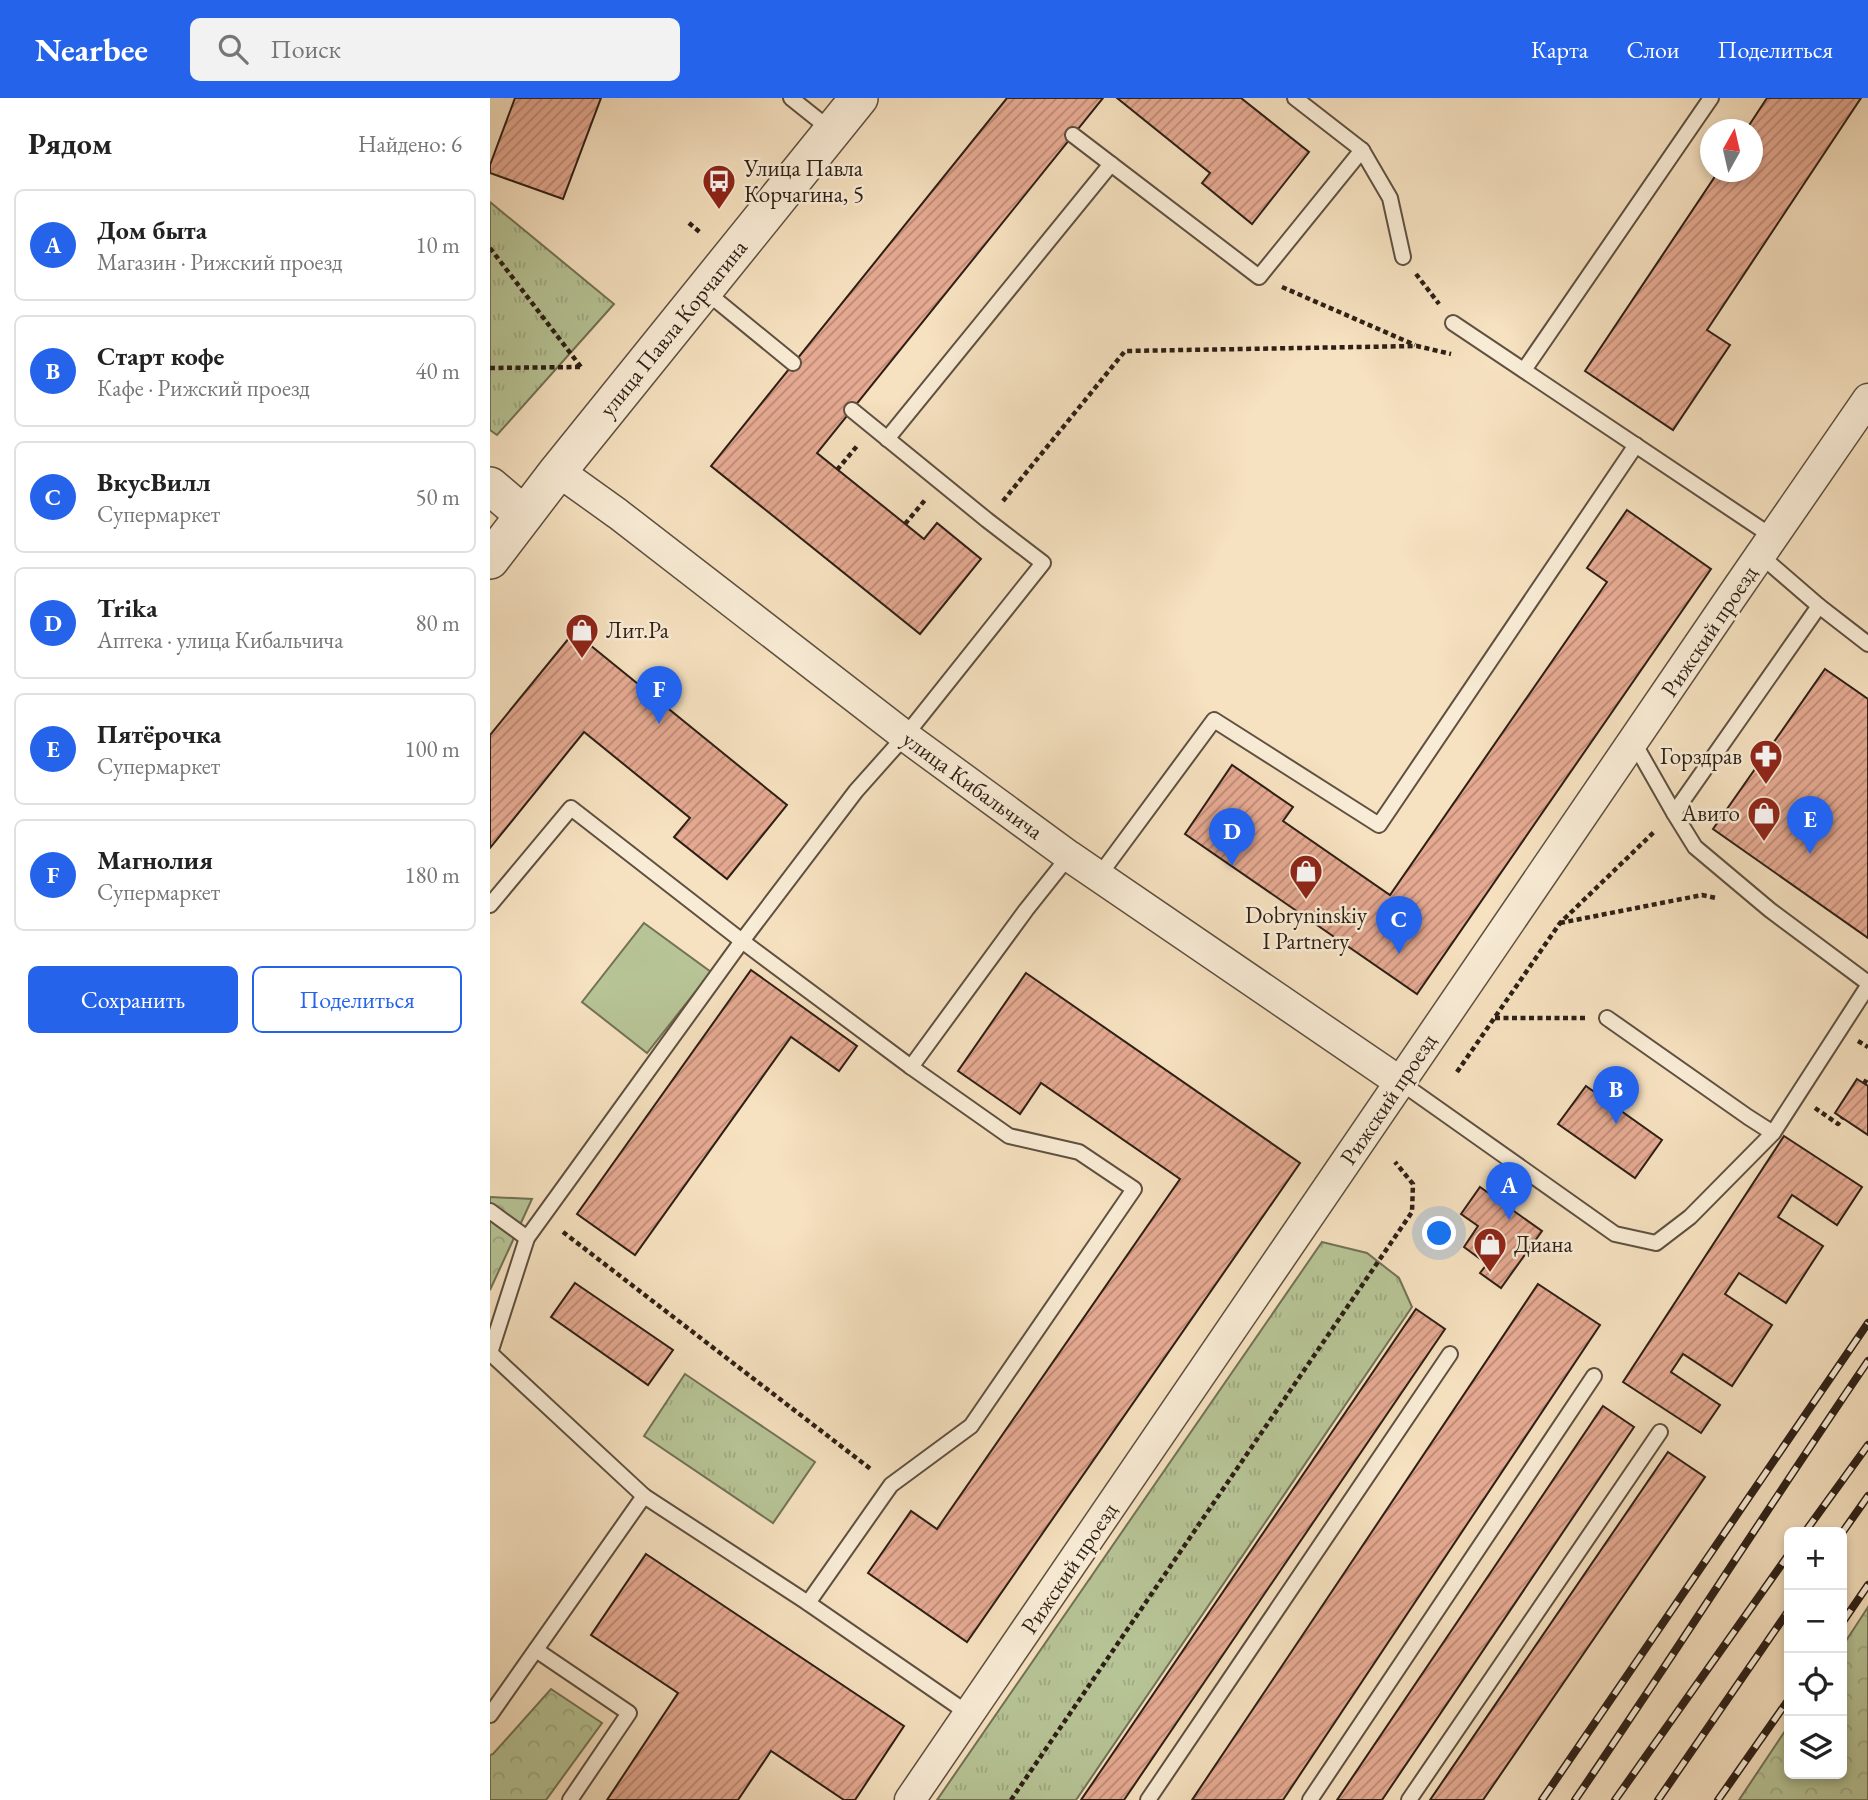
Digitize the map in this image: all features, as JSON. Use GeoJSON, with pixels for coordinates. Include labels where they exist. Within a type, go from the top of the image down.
{"type":"FeatureCollection","features":[{"type":"Feature","properties":{"kind":"street","name":"улица Павла Корчагина"},"geometry":{"type":"LineString","coordinates":[[490,559],[859,98]]}},
{"type":"Feature","properties":{"kind":"street","name":"Рижский проезд"},"geometry":{"type":"LineString","coordinates":[[910,1800],[1868,399]]}},
{"type":"Feature","properties":{"kind":"street","name":"улица Кибальчича"},"geometry":{"type":"LineString","coordinates":[[558,471],[618,514],[905,736],[1069,856],[1400,1082]]}},
{"type":"Feature","properties":{"kind":"street"},"geometry":{"type":"LineString","coordinates":[[490,486],[524,515]]}},
{"type":"Feature","properties":{"kind":"lane"},"geometry":{"type":"LineString","coordinates":[[791,98],[832,131]]}},
{"type":"Feature","properties":{"kind":"lane"},"geometry":{"type":"LineString","coordinates":[[1295,98],[1362,150],[1390,198],[1403,257]]}},
{"type":"Feature","properties":{"kind":"lane"},"geometry":{"type":"LineString","coordinates":[[1524,370],[1711,98]]}},
{"type":"Feature","properties":{"kind":"lane"},"geometry":{"type":"LineString","coordinates":[[1073,135],[1259,277],[1362,150]]}},
{"type":"Feature","properties":{"kind":"lane"},"geometry":{"type":"LineString","coordinates":[[887,439],[1111,164]]}},
{"type":"Feature","properties":{"kind":"lane"},"geometry":{"type":"LineString","coordinates":[[704,290],[793,363]]}},
{"type":"Feature","properties":{"kind":"lane"},"geometry":{"type":"LineString","coordinates":[[1453,323],[1636,446],[1766,546],[1819,606],[1868,644]]}},
{"type":"Feature","properties":{"kind":"lane"},"geometry":{"type":"LineString","coordinates":[[852,410],[1043,564],[905,736],[856,791],[742,941],[527,1238],[490,1353],[644,1496],[808,1603],[969,1714]]}},
{"type":"Feature","properties":{"kind":"lane"},"geometry":{"type":"LineString","coordinates":[[1098,877],[1214,720],[1379,825],[1636,446]]}},
{"type":"Feature","properties":{"kind":"lane"},"geometry":{"type":"LineString","coordinates":[[1674,813],[1819,606]]}},
{"type":"Feature","properties":{"kind":"lane"},"geometry":{"type":"LineString","coordinates":[[1400,1082],[1615,1234],[1656,1243],[1690,1217],[1773,1133],[1868,984],[1770,910],[1695,848],[1633,741]]}},
{"type":"Feature","properties":{"kind":"lane"},"geometry":{"type":"LineString","coordinates":[[490,905],[570,808],[742,941],[1009,1136],[1079,1152],[1135,1189],[971,1426],[891,1485],[808,1603]]}},
{"type":"Feature","properties":{"kind":"lane"},"geometry":{"type":"LineString","coordinates":[[911,1067],[1069,856]]}},
{"type":"Feature","properties":{"kind":"lane"},"geometry":{"type":"LineString","coordinates":[[1608,1018],[1773,1133]]}},
{"type":"Feature","properties":{"kind":"lane"},"geometry":{"type":"LineString","coordinates":[[490,1211],[527,1238]]}},
{"type":"Feature","properties":{"kind":"lane"},"geometry":{"type":"LineString","coordinates":[[1148,1800],[1450,1354]]}},
{"type":"Feature","properties":{"kind":"lane"},"geometry":{"type":"LineString","coordinates":[[1310,1800],[1594,1376]]}},
{"type":"Feature","properties":{"kind":"lane"},"geometry":{"type":"LineString","coordinates":[[1409,1800],[1660,1432]]}},
{"type":"Feature","properties":{"kind":"lane"},"geometry":{"type":"LineString","coordinates":[[490,1715],[644,1496]]}},
{"type":"Feature","properties":{"kind":"lane"},"geometry":{"type":"LineString","coordinates":[[536,1650],[629,1713],[570,1800]]}},
{"type":"Feature","properties":{"kind":"path"},"geometry":{"type":"LineString","coordinates":[[723,178],[736,189]]}},
{"type":"Feature","properties":{"kind":"path"},"geometry":{"type":"LineString","coordinates":[[689,223],[702,234]]}},
{"type":"Feature","properties":{"kind":"path"},"geometry":{"type":"LineString","coordinates":[[490,248],[581,367],[490,368]]}},
{"type":"Feature","properties":{"kind":"path"},"geometry":{"type":"LineString","coordinates":[[1403,257],[1453,323]]}},
{"type":"Feature","properties":{"kind":"path"},"geometry":{"type":"LineString","coordinates":[[1259,277],[1417,346],[1457,355]]}},
{"type":"Feature","properties":{"kind":"path"},"geometry":{"type":"LineString","coordinates":[[987,520],[1125,351],[1417,346]]}},
{"type":"Feature","properties":{"kind":"path"},"geometry":{"type":"LineString","coordinates":[[837,470],[873,427]]}},
{"type":"Feature","properties":{"kind":"path"},"geometry":{"type":"LineString","coordinates":[[1457,1072],[1560,923],[1674,813]]}},
{"type":"Feature","properties":{"kind":"path"},"geometry":{"type":"LineString","coordinates":[[1560,923],[1702,895],[1716,898]]}},
{"type":"Feature","properties":{"kind":"path"},"geometry":{"type":"LineString","coordinates":[[1495,1018],[1608,1018]]}},
{"type":"Feature","properties":{"kind":"path"},"geometry":{"type":"LineString","coordinates":[[1864,1084],[1868,1077]]}},
{"type":"Feature","properties":{"kind":"path"},"geometry":{"type":"LineString","coordinates":[[1011,1800],[1412,1213],[1413,1184],[1395,1162]]}},
{"type":"Feature","properties":{"kind":"path"},"geometry":{"type":"LineString","coordinates":[[543,1216],[891,1485]]}},
{"type":"Feature","properties":{"kind":"green space"},"geometry":{"type":"Polygon","coordinates":[[[490,202],[614,304],[497,435],[490,430],[490,202]]]}},
{"type":"Feature","properties":{"kind":"green space"},"geometry":{"type":"Polygon","coordinates":[[[644,923],[711,972],[647,1053],[582,1002],[644,923]]]}},
{"type":"Feature","properties":{"kind":"green space"},"geometry":{"type":"Polygon","coordinates":[[[490,1197],[532,1199],[490,1290],[490,1197]]]}},
{"type":"Feature","properties":{"kind":"green space"},"geometry":{"type":"Polygon","coordinates":[[[1322,1242],[1367,1253],[1399,1278],[1412,1307],[1076,1800],[937,1800],[1322,1242]]]}},
{"type":"Feature","properties":{"kind":"green space"},"geometry":{"type":"Polygon","coordinates":[[[685,1374],[815,1462],[773,1523],[644,1436],[685,1374]]]}},
{"type":"Feature","properties":{"kind":"green space"},"geometry":{"type":"Polygon","coordinates":[[[1868,1607],[1868,1800],[1739,1800],[1784,1732],[1784,1779],[1847,1779],[1847,1639],[1868,1607]]]}},
{"type":"Feature","properties":{"kind":"green space"},"geometry":{"type":"Polygon","coordinates":[[[551,1689],[602,1723],[546,1800],[490,1800],[490,1755],[551,1689]]]}},
{"type":"Feature","properties":{"kind":"building"},"geometry":{"type":"Polygon","coordinates":[[[515,98],[601,98],[563,199],[490,173],[490,165],[515,98]]]}},
{"type":"Feature","properties":{"kind":"building"},"geometry":{"type":"Polygon","coordinates":[[[1007,98],[1103,98],[817,453],[924,539],[937,523],[981,559],[920,634],[711,466],[1007,98]]]}},
{"type":"Feature","properties":{"kind":"building"},"geometry":{"type":"Polygon","coordinates":[[[1117,98],[1241,98],[1309,152],[1252,224],[1202,183],[1210,173],[1117,98]]]}},
{"type":"Feature","properties":{"kind":"building"},"geometry":{"type":"Polygon","coordinates":[[[1767,98],[1861,98],[1707,330],[1730,345],[1673,430],[1585,371],[1711,182],[1763,182],[1763,119],[1753,119],[1767,98]]]}},
{"type":"Feature","properties":{"kind":"building"},"geometry":{"type":"Polygon","coordinates":[[[1627,510],[1711,569],[1417,994],[1185,834],[1232,765],[1293,807],[1283,821],[1390,895],[1607,582],[1587,568],[1627,510]]]}},
{"type":"Feature","properties":{"kind":"building"},"geometry":{"type":"Polygon","coordinates":[[[574,632],[787,805],[727,879],[674,837],[690,818],[584,732],[490,848],[490,735],[574,632]]]}},
{"type":"Feature","properties":{"kind":"building"},"geometry":{"type":"Polygon","coordinates":[[[1825,669],[1868,699],[1868,938],[1713,829],[1825,669]]]}},
{"type":"Feature","properties":{"kind":"building"},"geometry":{"type":"Polygon","coordinates":[[[751,970],[857,1046],[839,1071],[791,1037],[635,1255],[577,1214],[751,970]]]}},
{"type":"Feature","properties":{"kind":"building"},"geometry":{"type":"Polygon","coordinates":[[[1026,973],[1300,1163],[967,1642],[868,1573],[911,1511],[937,1529],[1180,1179],[1041,1083],[1020,1114],[958,1071],[1026,973]]]}},
{"type":"Feature","properties":{"kind":"building"},"geometry":{"type":"Polygon","coordinates":[[[1857,1079],[1868,1086],[1868,1135],[1835,1113],[1857,1079]]]}},
{"type":"Feature","properties":{"kind":"building"},"geometry":{"type":"Polygon","coordinates":[[[1586,1086],[1662,1140],[1635,1178],[1558,1124],[1586,1086]]]}},
{"type":"Feature","properties":{"kind":"building"},"geometry":{"type":"Polygon","coordinates":[[[1784,1136],[1862,1187],[1837,1225],[1792,1195],[1778,1217],[1823,1246],[1786,1303],[1739,1273],[1725,1294],[1772,1325],[1732,1386],[1683,1354],[1671,1372],[1720,1405],[1701,1433],[1623,1382],[1784,1136]]]}},
{"type":"Feature","properties":{"kind":"building"},"geometry":{"type":"Polygon","coordinates":[[[1480,1187],[1542,1231],[1501,1288],[1480,1273],[1487,1264],[1464,1247],[1478,1226],[1461,1214],[1480,1187]]]}},
{"type":"Feature","properties":{"kind":"building"},"geometry":{"type":"Polygon","coordinates":[[[575,1283],[673,1350],[648,1385],[551,1317],[575,1283]]]}},
{"type":"Feature","properties":{"kind":"building"},"geometry":{"type":"Polygon","coordinates":[[[1538,1284],[1600,1325],[1283,1800],[1192,1800],[1538,1284]]]}},
{"type":"Feature","properties":{"kind":"building"},"geometry":{"type":"Polygon","coordinates":[[[1416,1309],[1445,1329],[1124,1800],[1081,1800],[1416,1309]]]}},
{"type":"Feature","properties":{"kind":"building"},"geometry":{"type":"Polygon","coordinates":[[[1603,1406],[1634,1427],[1382,1800],[1337,1800],[1603,1406]]]}},
{"type":"Feature","properties":{"kind":"building"},"geometry":{"type":"Polygon","coordinates":[[[1668,1452],[1705,1477],[1483,1800],[1430,1800],[1668,1452]]]}},
{"type":"Feature","properties":{"kind":"building"},"geometry":{"type":"Polygon","coordinates":[[[646,1554],[904,1726],[855,1800],[844,1800],[771,1751],[738,1800],[607,1800],[678,1693],[591,1635],[646,1554]]]}},
{"type":"Feature","properties":{"kind":"railway"},"geometry":{"type":"LineString","coordinates":[[1542,1800],[1868,1323]]}},
{"type":"Feature","properties":{"kind":"railway"},"geometry":{"type":"LineString","coordinates":[[1575,1800],[1868,1361]]}},
{"type":"Feature","properties":{"kind":"railway"},"geometry":{"type":"LineString","coordinates":[[1809,1527],[1868,1445]]}},
{"type":"Feature","properties":{"kind":"railway"},"geometry":{"type":"LineString","coordinates":[[1846,1527],[1868,1496]]}},
{"type":"Feature","properties":{"kind":"railway"},"geometry":{"type":"LineString","coordinates":[[1615,1800],[1784,1561]]}},
{"type":"Feature","properties":{"kind":"railway"},"geometry":{"type":"LineString","coordinates":[[1847,1616],[1868,1585]]}},
{"type":"Feature","properties":{"kind":"railway"},"geometry":{"type":"LineString","coordinates":[[1658,1800],[1784,1617]]}},
{"type":"Feature","properties":{"kind":"railway"},"geometry":{"type":"LineString","coordinates":[[1718,1800],[1784,1706]]}},
{"type":"Feature","properties":{"kind":"place","name":"Улица Павла Корчагина, 5"},"geometry":{"type":"Point","coordinates":[719,211]}},
{"type":"Feature","properties":{"kind":"place","name":"Лит.Ра"},"geometry":{"type":"Point","coordinates":[582,660]}},
{"type":"Feature","properties":{"kind":"place","name":"Магнолия"},"geometry":{"type":"Point","coordinates":[659,724]}},
{"type":"Feature","properties":{"kind":"place","name":"Горздрав"},"geometry":{"type":"Point","coordinates":[1766,786]}},
{"type":"Feature","properties":{"kind":"place","name":"Авито"},"geometry":{"type":"Point","coordinates":[1764,843]}},
{"type":"Feature","properties":{"kind":"place","name":"Пятёрочка"},"geometry":{"type":"Point","coordinates":[1810,854]}},
{"type":"Feature","properties":{"kind":"place","name":"Trika"},"geometry":{"type":"Point","coordinates":[1232,866]}},
{"type":"Feature","properties":{"kind":"place","name":"Dobryninskiy I Partnery"},"geometry":{"type":"Point","coordinates":[1306,901]}},
{"type":"Feature","properties":{"kind":"place","name":"ВкусВилл"},"geometry":{"type":"Point","coordinates":[1399,954]}},
{"type":"Feature","properties":{"kind":"place","name":"Старт кофе"},"geometry":{"type":"Point","coordinates":[1616,1124]}},
{"type":"Feature","properties":{"kind":"place","name":"Дом быта"},"geometry":{"type":"Point","coordinates":[1509,1220]}},
{"type":"Feature","properties":{"kind":"place","name":"Диана"},"geometry":{"type":"Point","coordinates":[1490,1274]}}]}
